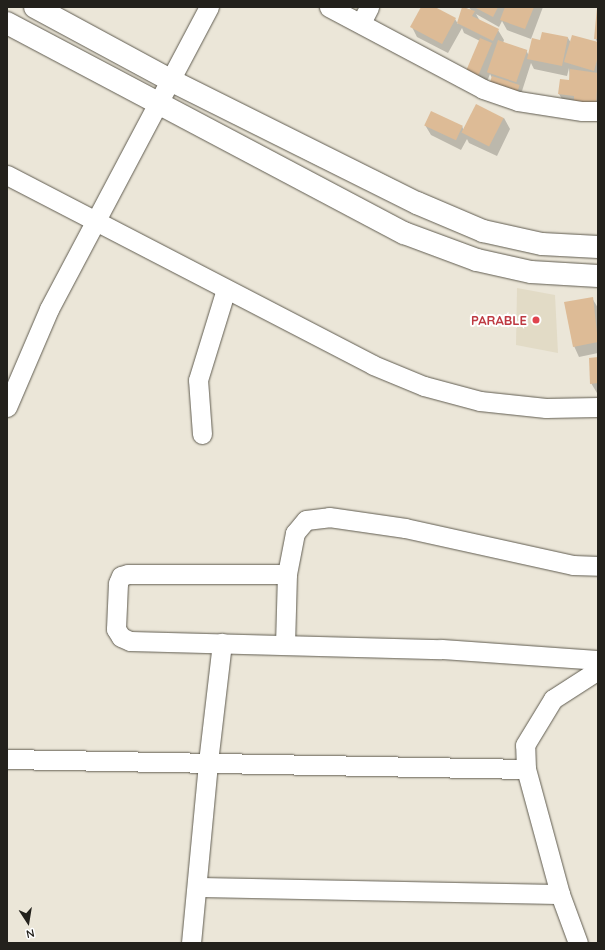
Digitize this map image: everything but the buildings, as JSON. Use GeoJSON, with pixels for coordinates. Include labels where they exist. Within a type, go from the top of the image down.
{"type":"FeatureCollection","features":[{"type":"Feature","properties":{"kind":"street"},"geometry":{"type":"LineString","coordinates":[[36,7],[172,81],[417,203],[483,231],[542,244],[598,247]]}},
{"type":"Feature","properties":{"kind":"street"},"geometry":{"type":"LineString","coordinates":[[7,407],[49,310],[172,81],[209,7]]}},
{"type":"Feature","properties":{"kind":"street"},"geometry":{"type":"LineString","coordinates":[[329,7],[365,15],[483,89],[518,101],[582,111],[598,111]]}},
{"type":"Feature","properties":{"kind":"street"},"geometry":{"type":"LineString","coordinates":[[7,23],[404,233],[477,260],[531,272],[598,276]]}},
{"type":"Feature","properties":{"kind":"street"},"geometry":{"type":"LineString","coordinates":[[7,175],[373,365],[424,386],[480,401],[546,408],[598,406]]}},
{"type":"Feature","properties":{"kind":"street"},"geometry":{"type":"LineString","coordinates":[[202,434],[198,380],[226,289]]}},
{"type":"Feature","properties":{"kind":"street"},"geometry":{"type":"LineString","coordinates":[[285,645],[287,574],[295,533],[306,520],[329,517],[412,530],[573,565],[598,566]]}},
{"type":"Feature","properties":{"kind":"street"},"geometry":{"type":"LineString","coordinates":[[287,574],[128,574],[121,576],[118,583],[116,629],[121,637],[130,641],[441,649],[598,660]]}},
{"type":"Feature","properties":{"kind":"street"},"geometry":{"type":"LineString","coordinates":[[191,943],[208,762],[222,643]]}},
{"type":"Feature","properties":{"kind":"street"},"geometry":{"type":"LineString","coordinates":[[578,943],[560,894],[526,769],[525,745],[553,699],[598,670]]}},
{"type":"Feature","properties":{"kind":"street"},"geometry":{"type":"LineString","coordinates":[[7,759],[526,769]]}},
{"type":"Feature","properties":{"kind":"street"},"geometry":{"type":"LineString","coordinates":[[197,887],[560,894]]}},
{"type":"Feature","properties":{"kind":"shaded area","name":"PARABLE"},"geometry":{"type":"Polygon","coordinates":[[[517,288],[555,295],[558,353],[516,345],[517,288]]]}},
{"type":"Feature","properties":{"kind":"place","name":"PARABLE"},"geometry":{"type":"Point","coordinates":[536,320]}}]}
